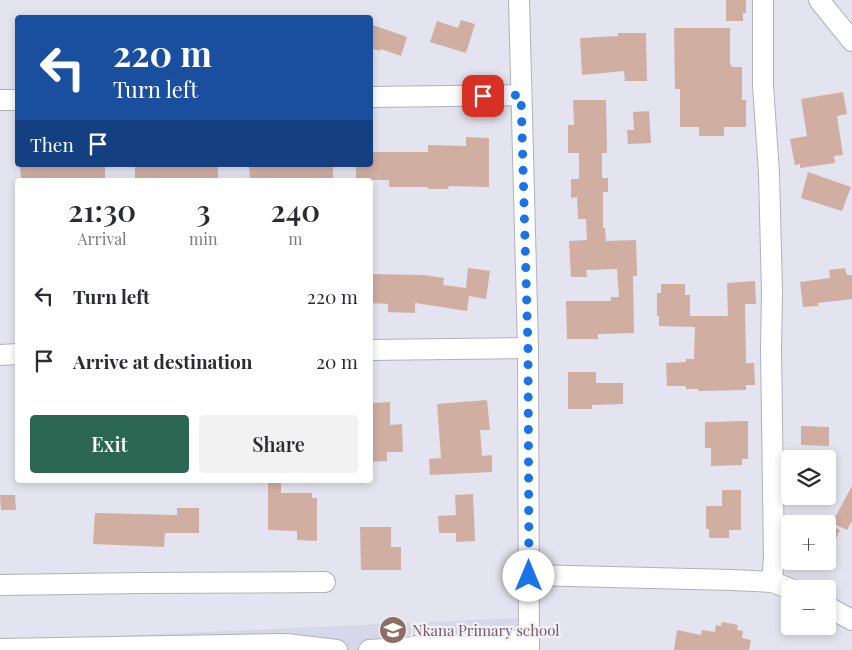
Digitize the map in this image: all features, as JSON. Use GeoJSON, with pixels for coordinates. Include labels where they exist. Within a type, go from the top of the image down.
{"type":"FeatureCollection","features":[{"type":"Feature","properties":{"kind":"street"},"geometry":{"type":"LineString","coordinates":[[368,650],[529,645],[528,348],[519,0]]}},
{"type":"Feature","properties":{"kind":"street"},"geometry":{"type":"LineString","coordinates":[[763,0],[763,86],[769,173],[772,292],[774,548],[772,582]]}},
{"type":"Feature","properties":{"kind":"street"},"geometry":{"type":"LineString","coordinates":[[819,0],[852,41]]}},
{"type":"Feature","properties":{"kind":"street"},"geometry":{"type":"LineString","coordinates":[[373,98],[521,95]]}},
{"type":"Feature","properties":{"kind":"street"},"geometry":{"type":"LineString","coordinates":[[0,100],[15,100]]}},
{"type":"Feature","properties":{"kind":"street"},"geometry":{"type":"LineString","coordinates":[[373,350],[528,348]]}},
{"type":"Feature","properties":{"kind":"street"},"geometry":{"type":"LineString","coordinates":[[0,355],[15,354]]}},
{"type":"Feature","properties":{"kind":"street"},"geometry":{"type":"LineString","coordinates":[[529,576],[732,580],[772,582],[781,585]]}},
{"type":"Feature","properties":{"kind":"street"},"geometry":{"type":"LineString","coordinates":[[0,585],[142,582],[325,582]]}},
{"type":"Feature","properties":{"kind":"street"},"geometry":{"type":"LineString","coordinates":[[836,611],[852,620]]}},
{"type":"Feature","properties":{"kind":"street"},"geometry":{"type":"LineString","coordinates":[[0,650],[200,648],[286,644],[337,650]]}},
{"type":"Feature","properties":{"kind":"shaded area","name":"Nkana Primary school"},"geometry":{"type":"Polygon","coordinates":[[[524,618],[523,650],[0,650],[0,641],[524,618]]]}},
{"type":"Feature","properties":{"kind":"building"},"geometry":{"type":"Polygon","coordinates":[[[726,0],[746,0],[746,13],[743,13],[743,21],[726,21],[726,0]]]}},
{"type":"Feature","properties":{"kind":"building"},"geometry":{"type":"Polygon","coordinates":[[[461,20],[475,24],[466,53],[430,42],[437,21],[458,28],[461,20]]]}},
{"type":"Feature","properties":{"kind":"building"},"geometry":{"type":"Polygon","coordinates":[[[373,25],[407,37],[401,56],[381,49],[380,51],[373,49],[373,25]]]}},
{"type":"Feature","properties":{"kind":"building"},"geometry":{"type":"Polygon","coordinates":[[[674,28],[730,28],[730,63],[732,67],[742,67],[742,100],[746,100],[746,127],[724,127],[724,136],[699,136],[699,127],[680,127],[680,89],[675,89],[674,28]]]}},
{"type":"Feature","properties":{"kind":"building"},"geometry":{"type":"Polygon","coordinates":[[[618,33],[646,33],[647,81],[625,81],[624,71],[582,75],[580,38],[618,36],[618,33]]]}},
{"type":"Feature","properties":{"kind":"building"},"geometry":{"type":"Polygon","coordinates":[[[843,92],[847,114],[837,116],[843,155],[834,156],[835,163],[800,168],[800,164],[795,165],[790,139],[807,136],[801,99],[843,92]]]}},
{"type":"Feature","properties":{"kind":"building"},"geometry":{"type":"Polygon","coordinates":[[[573,100],[606,100],[607,153],[602,153],[602,178],[608,178],[608,192],[603,192],[603,228],[605,228],[606,241],[636,240],[637,276],[633,276],[634,333],[598,334],[598,339],[567,339],[566,301],[611,301],[611,297],[619,297],[617,269],[586,270],[587,277],[571,277],[569,241],[587,240],[586,219],[578,219],[577,197],[571,198],[571,179],[579,179],[579,153],[568,153],[568,125],[574,125],[573,100]]]}},
{"type":"Feature","properties":{"kind":"building"},"geometry":{"type":"Polygon","coordinates":[[[649,111],[651,143],[628,144],[627,130],[634,130],[633,112],[649,111]]]}},
{"type":"Feature","properties":{"kind":"building"},"geometry":{"type":"Polygon","coordinates":[[[466,137],[489,138],[489,187],[449,186],[448,189],[428,189],[428,187],[389,187],[389,180],[356,178],[356,167],[373,167],[373,152],[428,152],[428,145],[466,146],[466,137]]]}},
{"type":"Feature","properties":{"kind":"building"},"geometry":{"type":"Polygon","coordinates":[[[20,167],[105,167],[105,178],[21,178],[20,167]]]}},
{"type":"Feature","properties":{"kind":"building"},"geometry":{"type":"Polygon","coordinates":[[[135,167],[218,167],[218,178],[135,178],[135,167]]]}},
{"type":"Feature","properties":{"kind":"building"},"geometry":{"type":"Polygon","coordinates":[[[249,167],[333,167],[333,178],[250,178],[249,167]]]}},
{"type":"Feature","properties":{"kind":"building"},"geometry":{"type":"Polygon","coordinates":[[[808,172],[851,187],[842,211],[801,198],[808,172]]]}},
{"type":"Feature","properties":{"kind":"building"},"geometry":{"type":"Polygon","coordinates":[[[468,268],[490,271],[486,299],[469,296],[467,311],[415,303],[415,313],[388,312],[388,304],[373,303],[373,274],[423,275],[444,278],[443,285],[466,288],[468,268]]]}},
{"type":"Feature","properties":{"kind":"building"},"geometry":{"type":"Polygon","coordinates":[[[845,268],[847,275],[852,275],[852,299],[818,303],[818,306],[803,307],[800,282],[830,278],[829,270],[845,268]]]}},
{"type":"Feature","properties":{"kind":"building"},"geometry":{"type":"Polygon","coordinates":[[[755,281],[756,304],[745,304],[746,363],[754,363],[755,385],[746,385],[746,390],[698,391],[698,389],[686,389],[686,386],[667,386],[666,363],[686,362],[686,359],[694,359],[695,327],[659,326],[657,293],[661,293],[661,284],[685,284],[685,295],[690,295],[690,316],[728,316],[727,283],[755,281]]]}},
{"type":"Feature","properties":{"kind":"building"},"geometry":{"type":"Polygon","coordinates":[[[568,372],[596,372],[596,383],[623,383],[623,404],[592,405],[592,409],[568,409],[568,372]]]}},
{"type":"Feature","properties":{"kind":"building"},"geometry":{"type":"Polygon","coordinates":[[[487,400],[490,430],[480,430],[482,456],[492,455],[492,472],[430,475],[429,459],[441,458],[437,404],[487,400]]]}},
{"type":"Feature","properties":{"kind":"building"},"geometry":{"type":"Polygon","coordinates":[[[390,402],[390,425],[402,424],[403,452],[387,452],[387,461],[373,462],[373,403],[390,402]]]}},
{"type":"Feature","properties":{"kind":"building"},"geometry":{"type":"Polygon","coordinates":[[[748,421],[748,459],[742,459],[742,465],[711,466],[711,448],[705,448],[705,422],[748,421]]]}},
{"type":"Feature","properties":{"kind":"building"},"geometry":{"type":"Polygon","coordinates":[[[801,426],[829,427],[829,446],[801,445],[801,426]]]}},
{"type":"Feature","properties":{"kind":"building"},"geometry":{"type":"Polygon","coordinates":[[[268,483],[281,483],[281,493],[312,493],[312,498],[317,498],[317,541],[297,540],[297,531],[268,530],[268,483]]]}},
{"type":"Feature","properties":{"kind":"building"},"geometry":{"type":"Polygon","coordinates":[[[852,486],[852,521],[847,530],[836,525],[836,516],[852,486]]]}},
{"type":"Feature","properties":{"kind":"building"},"geometry":{"type":"Polygon","coordinates":[[[722,490],[741,490],[741,530],[729,530],[729,538],[709,538],[709,529],[706,529],[706,506],[722,506],[722,490]]]}},
{"type":"Feature","properties":{"kind":"building"},"geometry":{"type":"Polygon","coordinates":[[[473,494],[475,541],[456,542],[456,533],[439,533],[438,516],[456,515],[455,495],[473,494]]]}},
{"type":"Feature","properties":{"kind":"building"},"geometry":{"type":"Polygon","coordinates":[[[0,495],[15,495],[16,510],[1,510],[0,495]]]}},
{"type":"Feature","properties":{"kind":"building"},"geometry":{"type":"Polygon","coordinates":[[[177,508],[199,508],[199,533],[165,533],[164,547],[93,544],[95,513],[177,515],[177,508]]]}},
{"type":"Feature","properties":{"kind":"building"},"geometry":{"type":"Polygon","coordinates":[[[360,527],[391,527],[391,547],[401,547],[401,570],[361,570],[360,527]]]}},
{"type":"Feature","properties":{"kind":"building"},"geometry":{"type":"Polygon","coordinates":[[[836,528],[840,530],[836,538],[836,528]]]}},
{"type":"Feature","properties":{"kind":"building"},"geometry":{"type":"Polygon","coordinates":[[[722,622],[738,625],[737,630],[743,631],[742,638],[751,640],[749,650],[674,650],[677,630],[701,635],[702,630],[715,632],[716,625],[721,626],[722,622]]]}},
{"type":"Feature","properties":{"kind":"place","name":"Nkana Primary school"},"geometry":{"type":"Point","coordinates":[393,630]}},
{"type":"Feature","properties":{"kind":"route"},"geometry":{"type":"LineString","coordinates":[[483,96],[521,95],[528,348],[529,576]]}}]}
